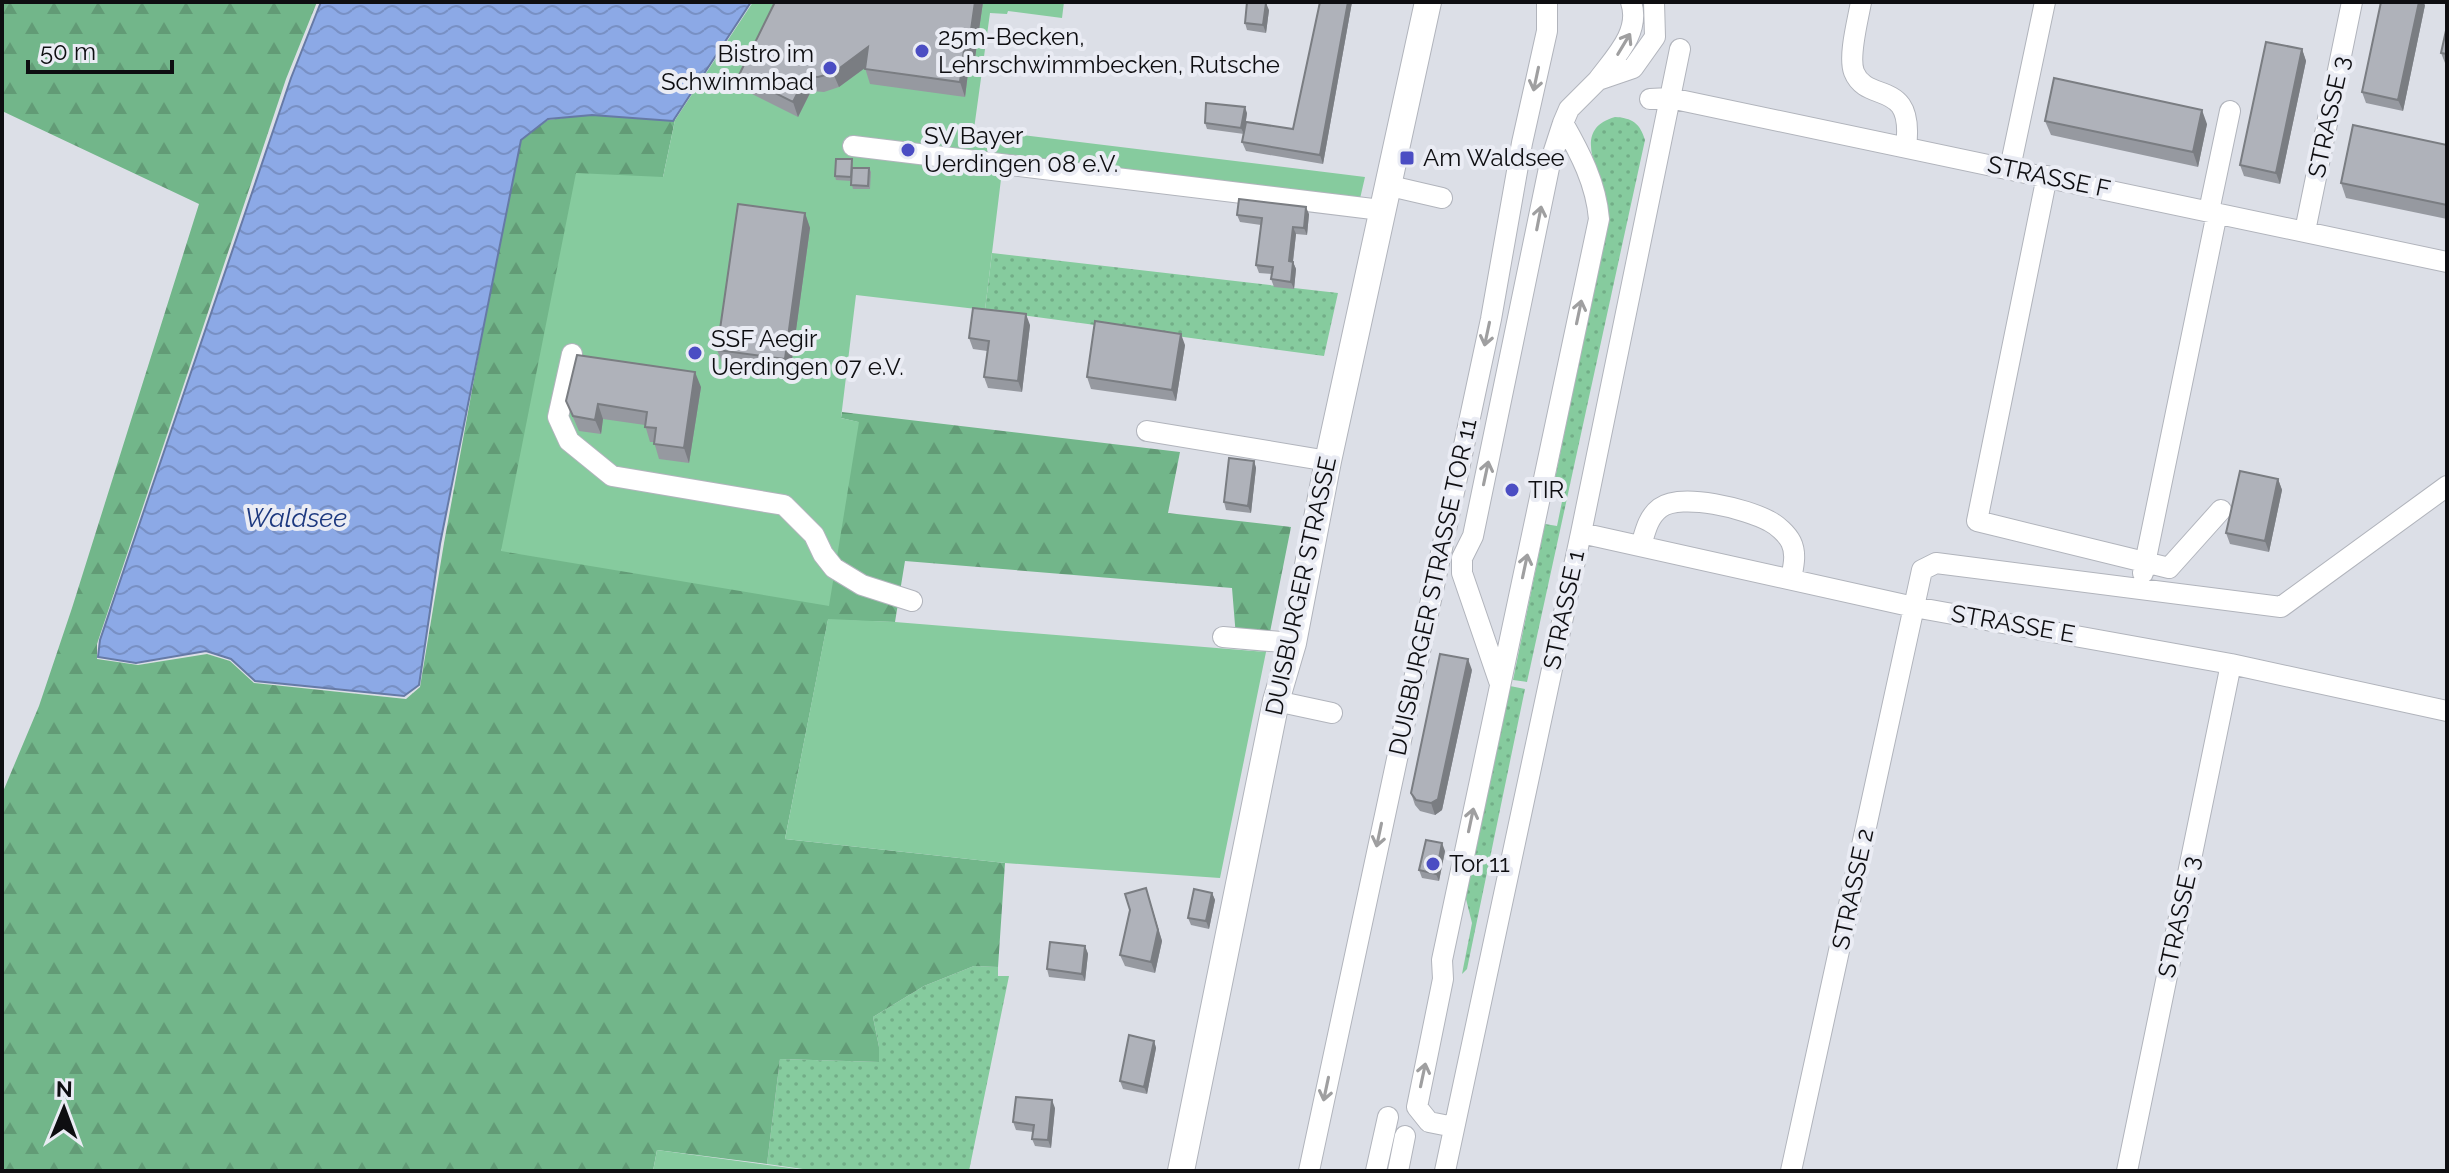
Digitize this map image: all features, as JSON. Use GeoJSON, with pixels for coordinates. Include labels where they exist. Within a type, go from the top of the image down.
{"type":"FeatureCollection","features":[{"type":"Feature","properties":{"kind":"main road","name":"DUISBURGER STRASSE"},"geometry":{"type":"LineString","coordinates":[[1181,1171],[1276,701],[1293,643],[1328,461],[1428,2]]}},
{"type":"Feature","properties":{"kind":"lane","name":"DUISBURGER STRASSE TOR 11"},"geometry":{"type":"LineString","coordinates":[[1309,1171],[1491,319],[1522,143],[1547,31],[1547,2]]}},
{"type":"Feature","properties":{"kind":"lane"},"geometry":{"type":"LineString","coordinates":[[1499,681],[1462,573],[1462,558],[1473,536],[1550,163],[1569,109],[1598,80],[1626,42],[1633,26],[1631,2]]}},
{"type":"Feature","properties":{"kind":"lane"},"geometry":{"type":"LineString","coordinates":[[1598,80],[1633,68],[1655,37],[1654,2]]}},
{"type":"Feature","properties":{"kind":"lane"},"geometry":{"type":"LineString","coordinates":[[1861,2],[1852,60],[1854,73],[1864,84],[1897,101],[1905,113],[1909,128],[1906,147]]}},
{"type":"Feature","properties":{"kind":"lane","name":"STRASSE 3"},"geometry":{"type":"LineString","coordinates":[[2305,231],[2352,2]]}},
{"type":"Feature","properties":{"kind":"lane"},"geometry":{"type":"LineString","coordinates":[[2010,168],[2042,3]]}},
{"type":"Feature","properties":{"kind":"lane","name":"STRASSE 1"},"geometry":{"type":"LineString","coordinates":[[1445,1171],[1581,533],[1660,98],[1680,49]]}},
{"type":"Feature","properties":{"kind":"lane","name":"STRASSE F"},"geometry":{"type":"LineString","coordinates":[[1660,98],[2010,168],[2447,262]]}},
{"type":"Feature","properties":{"kind":"lane"},"geometry":{"type":"LineString","coordinates":[[2230,111],[2142,588],[2281,607],[2447,486]]}},
{"type":"Feature","properties":{"kind":"lane"},"geometry":{"type":"LineString","coordinates":[[1454,1127],[1429,1122],[1417,1107],[1443,979],[1442,960],[1499,681],[1599,219],[1598,202],[1583,158],[1563,123]]}},
{"type":"Feature","properties":{"kind":"lane"},"geometry":{"type":"LineString","coordinates":[[853,146],[1384,198],[1442,198]]}},
{"type":"Feature","properties":{"kind":"lane"},"geometry":{"type":"LineString","coordinates":[[2047,176],[1977,521],[2169,568],[2221,510]]}},
{"type":"Feature","properties":{"kind":"lane"},"geometry":{"type":"LineString","coordinates":[[572,354],[558,417],[569,441],[612,476],[784,505],[814,535],[834,568],[862,585],[912,601]]}},
{"type":"Feature","properties":{"kind":"lane"},"geometry":{"type":"LineString","coordinates":[[1147,431],[1328,461]]}},
{"type":"Feature","properties":{"kind":"lane"},"geometry":{"type":"LineString","coordinates":[[1641,546],[1646,528],[1660,508],[1681,501],[1704,503],[1755,516],[1776,525],[1791,542],[1794,552],[1791,579]]}},
{"type":"Feature","properties":{"kind":"lane","name":"STRASSE E"},"geometry":{"type":"LineString","coordinates":[[1581,533],[1914,607],[2231,664],[2447,711]]}},
{"type":"Feature","properties":{"kind":"lane","name":"STRASSE 2"},"geometry":{"type":"LineString","coordinates":[[1791,1171],[1922,570],[1936,563],[2142,588]]}},
{"type":"Feature","properties":{"kind":"lane"},"geometry":{"type":"LineString","coordinates":[[1223,637],[1293,643]]}},
{"type":"Feature","properties":{"kind":"lane","name":"STRASSE 3"},"geometry":{"type":"LineString","coordinates":[[2127,1171],[2231,664]]}},
{"type":"Feature","properties":{"kind":"lane"},"geometry":{"type":"LineString","coordinates":[[1276,701],[1332,713]]}},
{"type":"Feature","properties":{"kind":"lane"},"geometry":{"type":"LineString","coordinates":[[1376,1171],[1388,1117]]}},
{"type":"Feature","properties":{"kind":"lane"},"geometry":{"type":"LineString","coordinates":[[1398,1171],[1405,1136]]}},
{"type":"Feature","properties":{"kind":"green space"},"geometry":{"type":"Polygon","coordinates":[[[2,2],[317,2],[286,79],[97,644],[97,659],[138,665],[207,654],[230,661],[254,683],[406,699],[420,687],[518,139],[548,120],[593,114],[675,120],[663,177],[501,551],[858,422],[841,418],[842,412],[1180,452],[1168,513],[1291,527],[1266,652],[1232,648],[1236,637],[1232,588],[905,561],[895,622],[828,620],[785,839],[1005,863],[998,967],[974,966],[924,986],[873,1017],[879,1062],[780,1059],[767,1164],[657,1150],[653,1171],[2,1171],[2,794],[39,706],[72,608],[199,204],[2,111],[2,2]]]}},
{"type":"Feature","properties":{"kind":"green space"},"geometry":{"type":"Polygon","coordinates":[[[753,2],[1064,2],[1062,18],[1008,11],[1007,14],[990,13],[974,129],[1365,177],[1356,216],[1002,171],[985,310],[856,295],[841,418],[859,422],[829,606],[501,551],[576,173],[663,177],[675,120],[753,2]]]}},
{"type":"Feature","properties":{"kind":"green space"},"geometry":{"type":"Polygon","coordinates":[[[1615,117],[1634,122],[1645,140],[1527,682],[1513,680],[1545,524],[1557,526],[1564,492],[1553,488],[1608,222],[1607,200],[1594,163],[1591,140],[1602,123],[1615,117]]]}},
{"type":"Feature","properties":{"kind":"green space"},"geometry":{"type":"Polygon","coordinates":[[[992,253],[1338,293],[1324,356],[985,310],[992,253]]]}},
{"type":"Feature","properties":{"kind":"green space"},"geometry":{"type":"Polygon","coordinates":[[[828,619],[1266,652],[1220,878],[1005,863],[785,839],[828,619]]]}},
{"type":"Feature","properties":{"kind":"green space"},"geometry":{"type":"Polygon","coordinates":[[[1510,686],[1525,689],[1467,969],[1462,974],[1472,923],[1465,895],[1510,686]]]}},
{"type":"Feature","properties":{"kind":"green space"},"geometry":{"type":"Polygon","coordinates":[[[974,966],[998,967],[998,976],[1009,976],[969,1171],[817,1171],[767,1164],[780,1059],[879,1062],[873,1017],[924,986],[974,966]]]}},
{"type":"Feature","properties":{"kind":"green space"},"geometry":{"type":"Polygon","coordinates":[[[657,1150],[812,1171],[653,1171],[657,1150]]]}},
{"type":"Feature","properties":{"kind":"water","name":"Waldsee"},"geometry":{"type":"Polygon","coordinates":[[[321,2],[751,2],[673,121],[592,115],[548,119],[521,140],[440,544],[419,685],[404,696],[255,681],[231,659],[206,651],[136,663],[98,657],[100,640],[291,78],[321,2]]]}},
{"type":"Feature","properties":{"kind":"building"},"geometry":{"type":"Polygon","coordinates":[[[775,2],[975,2],[960,82],[865,69],[868,47],[833,73],[806,76],[793,102],[739,75],[775,2]]]}},
{"type":"Feature","properties":{"kind":"building"},"geometry":{"type":"Polygon","coordinates":[[[1247,2],[1266,3],[1263,25],[1245,23],[1247,2]]]}},
{"type":"Feature","properties":{"kind":"building"},"geometry":{"type":"Polygon","coordinates":[[[1320,2],[1348,2],[1320,155],[1242,142],[1246,122],[1293,129],[1320,2]]]}},
{"type":"Feature","properties":{"kind":"building"},"geometry":{"type":"Polygon","coordinates":[[[2381,2],[2419,2],[2398,100],[2362,92],[2381,2]]]}},
{"type":"Feature","properties":{"kind":"building"},"geometry":{"type":"Polygon","coordinates":[[[2447,26],[2447,54],[2441,53],[2447,26]]]}},
{"type":"Feature","properties":{"kind":"building"},"geometry":{"type":"Polygon","coordinates":[[[2266,42],[2302,49],[2276,173],[2240,165],[2266,42]]]}},
{"type":"Feature","properties":{"kind":"building"},"geometry":{"type":"Polygon","coordinates":[[[2054,78],[2202,110],[2193,152],[2045,121],[2054,78]]]}},
{"type":"Feature","properties":{"kind":"building"},"geometry":{"type":"Polygon","coordinates":[[[1206,103],[1245,107],[1241,128],[1205,123],[1206,103]]]}},
{"type":"Feature","properties":{"kind":"building"},"geometry":{"type":"Polygon","coordinates":[[[2353,125],[2447,145],[2447,205],[2341,183],[2353,125]]]}},
{"type":"Feature","properties":{"kind":"building"},"geometry":{"type":"Polygon","coordinates":[[[836,159],[852,159],[851,177],[835,176],[836,159]]]}},
{"type":"Feature","properties":{"kind":"building"},"geometry":{"type":"Polygon","coordinates":[[[852,168],[869,168],[868,186],[851,185],[852,168]]]}},
{"type":"Feature","properties":{"kind":"building"},"geometry":{"type":"Polygon","coordinates":[[[1239,199],[1306,207],[1304,228],[1293,227],[1289,261],[1293,262],[1291,282],[1271,279],[1273,267],[1256,265],[1262,218],[1237,215],[1239,199]]]}},
{"type":"Feature","properties":{"kind":"building"},"geometry":{"type":"Polygon","coordinates":[[[738,204],[805,213],[785,359],[717,350],[738,204]]]}},
{"type":"Feature","properties":{"kind":"building"},"geometry":{"type":"Polygon","coordinates":[[[973,308],[1026,314],[1018,381],[984,377],[989,341],[969,338],[973,308]]]}},
{"type":"Feature","properties":{"kind":"building"},"geometry":{"type":"Polygon","coordinates":[[[1095,321],[1181,334],[1172,390],[1087,377],[1095,321]]]}},
{"type":"Feature","properties":{"kind":"building"},"geometry":{"type":"Polygon","coordinates":[[[577,355],[695,372],[684,448],[654,444],[656,428],[645,427],[647,412],[598,404],[595,420],[573,416],[566,401],[577,355]]]}},
{"type":"Feature","properties":{"kind":"building"},"geometry":{"type":"Polygon","coordinates":[[[1229,458],[1254,461],[1248,506],[1224,502],[1229,458]]]}},
{"type":"Feature","properties":{"kind":"building"},"geometry":{"type":"Polygon","coordinates":[[[2240,471],[2278,479],[2265,541],[2226,533],[2240,471]]]}},
{"type":"Feature","properties":{"kind":"building","name":"Tor 11"},"geometry":{"type":"Polygon","coordinates":[[[1440,654],[1468,659],[1438,799],[1431,803],[1416,800],[1411,793],[1440,654]]]}},
{"type":"Feature","properties":{"kind":"building"},"geometry":{"type":"Polygon","coordinates":[[[1426,840],[1442,843],[1436,874],[1419,870],[1426,840]]]}},
{"type":"Feature","properties":{"kind":"building"},"geometry":{"type":"Polygon","coordinates":[[[1146,888],[1158,930],[1151,962],[1120,955],[1130,910],[1125,894],[1146,888]]]}},
{"type":"Feature","properties":{"kind":"building"},"geometry":{"type":"Polygon","coordinates":[[[1194,889],[1212,893],[1206,921],[1188,918],[1194,889]]]}},
{"type":"Feature","properties":{"kind":"building"},"geometry":{"type":"Polygon","coordinates":[[[1050,942],[1085,946],[1082,974],[1047,969],[1050,942]]]}},
{"type":"Feature","properties":{"kind":"building"},"geometry":{"type":"Polygon","coordinates":[[[1129,1035],[1154,1041],[1144,1087],[1120,1081],[1129,1035]]]}},
{"type":"Feature","properties":{"kind":"building"},"geometry":{"type":"Polygon","coordinates":[[[1016,1097],[1052,1100],[1048,1140],[1032,1139],[1034,1125],[1013,1122],[1016,1097]]]}},
{"type":"Feature","properties":{"kind":"place","name":"25m-Becken, Lehrschwimmbecken, Rutsche"},"geometry":{"type":"Point","coordinates":[922,51]}},
{"type":"Feature","properties":{"kind":"place","name":"Bistro im Schwimmbad"},"geometry":{"type":"Point","coordinates":[830,68]}},
{"type":"Feature","properties":{"kind":"place","name":"SV Bayer Uerdingen 08 e.V."},"geometry":{"type":"Point","coordinates":[908,150]}},
{"type":"Feature","properties":{"kind":"place","name":"Am Waldsee"},"geometry":{"type":"Point","coordinates":[1407,158]}},
{"type":"Feature","properties":{"kind":"place","name":"SSF Aegir Uerdingen 07 e.V."},"geometry":{"type":"Point","coordinates":[695,353]}},
{"type":"Feature","properties":{"kind":"place","name":"TIR"},"geometry":{"type":"Point","coordinates":[1512,490]}},
{"type":"Feature","properties":{"kind":"place","name":"Tor 11"},"geometry":{"type":"Point","coordinates":[1433,864]}}]}
